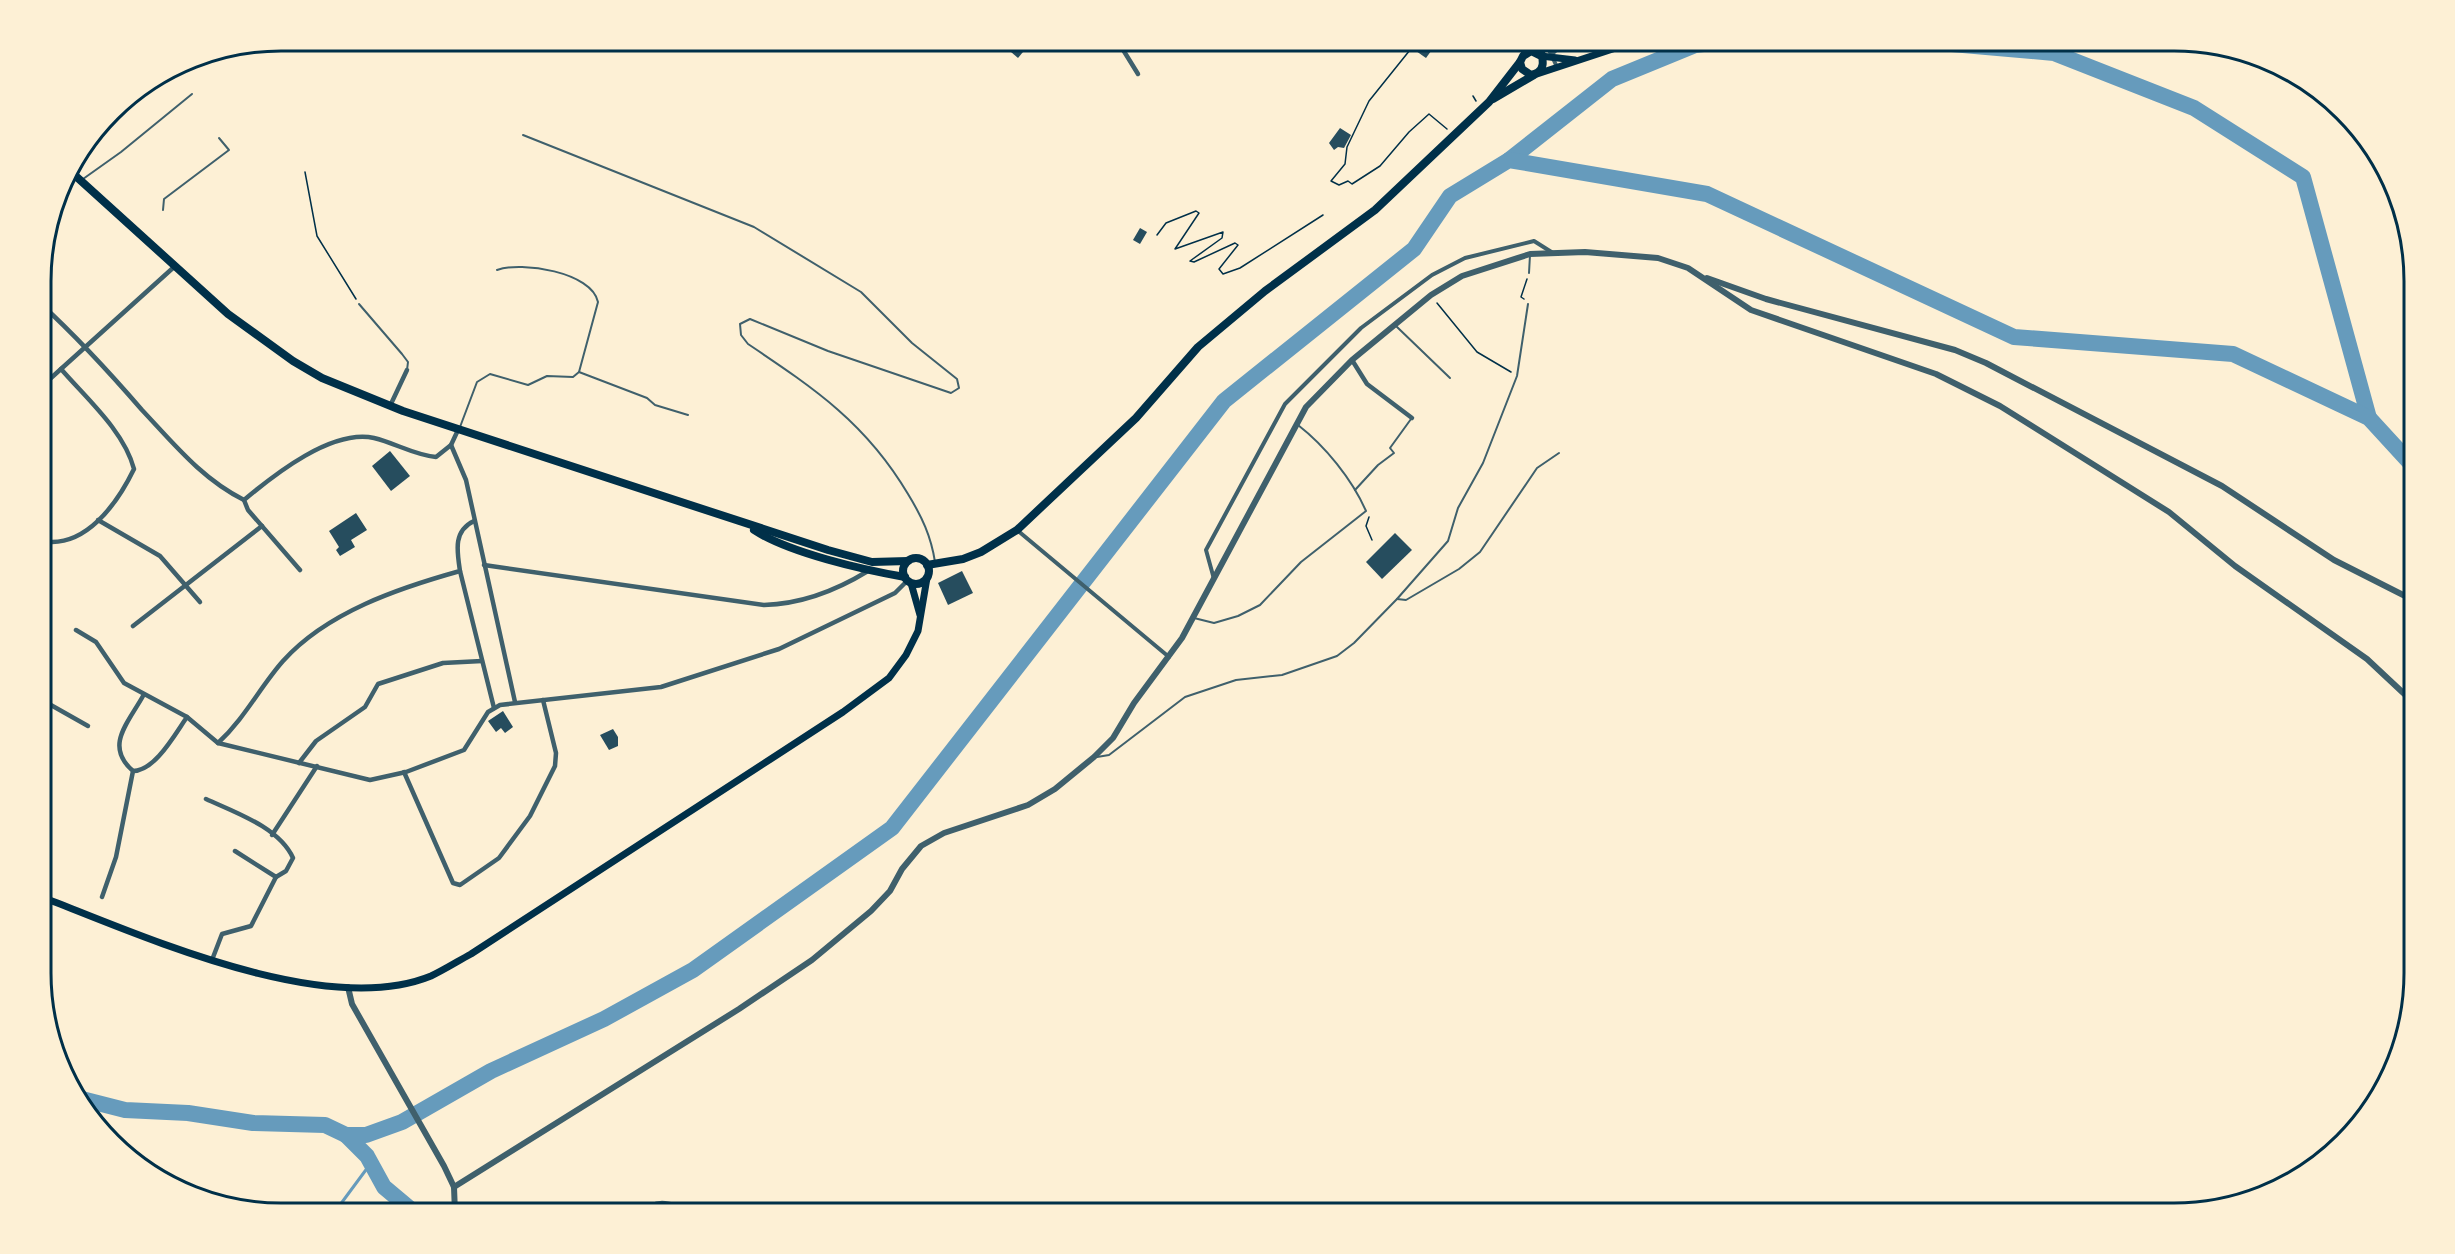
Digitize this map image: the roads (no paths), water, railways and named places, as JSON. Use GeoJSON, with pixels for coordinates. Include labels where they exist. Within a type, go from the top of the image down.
{"type":"FeatureCollection","features":[{"type":"Feature","properties":{"kind":"main road"},"geometry":{"type":"LineString","coordinates":[[76,177],[228,314],[293,361],[337,385],[458,430],[861,560],[887,563],[917,558],[931,564],[963,559],[981,552],[1017,530],[1136,418],[1163,385],[1213,333],[1265,291],[1375,210],[1454,136],[1489,102],[1526,51]]}},
{"type":"Feature","properties":{"kind":"main road"},"geometry":{"type":"LineString","coordinates":[[1525,54],[1531,51],[1541,56],[1581,61]]}},
{"type":"Feature","properties":{"kind":"main road"},"geometry":{"type":"LineString","coordinates":[[1489,102],[1543,67],[1540,51]]}},
{"type":"Feature","properties":{"kind":"main road"},"geometry":{"type":"LineString","coordinates":[[1520,62],[1524,72],[1535,74],[1609,51]]}},
{"type":"Feature","properties":{"kind":"main road"},"geometry":{"type":"LineString","coordinates":[[746,524],[764,536],[868,570],[920,583],[927,578]]}},
{"type":"Feature","properties":{"kind":"main road"},"geometry":{"type":"LineString","coordinates":[[908,561],[904,568],[921,620]]}},
{"type":"Feature","properties":{"kind":"main road"},"geometry":{"type":"LineString","coordinates":[[51,900],[212,960],[273,978],[348,987],[369,987],[430,976],[471,954],[843,712],[889,678],[906,655],[921,620],[931,564]]}},
{"type":"Feature","properties":{"kind":"street"},"geometry":{"type":"LineString","coordinates":[[1124,51],[1138,74]]}},
{"type":"Feature","properties":{"kind":"street"},"geometry":{"type":"LineString","coordinates":[[1548,51],[1557,67]]}},
{"type":"Feature","properties":{"kind":"street"},"geometry":{"type":"LineString","coordinates":[[1553,56],[1557,51]]}},
{"type":"Feature","properties":{"kind":"street"},"geometry":{"type":"LineString","coordinates":[[1214,580],[1206,550],[1269,431],[1285,404],[1361,328],[1432,275],[1465,258],[1534,240],[1553,253]]}},
{"type":"Feature","properties":{"kind":"street"},"geometry":{"type":"LineString","coordinates":[[454,1187],[739,1009],[812,960],[871,911],[890,891],[902,870],[921,846],[944,833],[1029,805],[1055,789],[1094,757],[1113,738],[1134,703],[1169,658],[1194,618],[1297,423],[1315,396],[1352,360],[1431,295],[1471,273],[1530,254],[1585,252],[1658,258],[1766,299],[1955,350],[1986,363],[2222,486],[2334,560],[2404,595]]}},
{"type":"Feature","properties":{"kind":"street"},"geometry":{"type":"LineString","coordinates":[[51,378],[174,267]]}},
{"type":"Feature","properties":{"kind":"street"},"geometry":{"type":"LineString","coordinates":[[1703,277],[1736,302],[1751,310],[1936,374],[2000,406],[2169,512],[2235,566],[2367,659],[2404,694]]}},
{"type":"Feature","properties":{"kind":"street"},"geometry":{"type":"LineString","coordinates":[[51,314],[85,347],[165,438],[228,492],[244,500],[262,526],[300,570]]}},
{"type":"Feature","properties":{"kind":"street"},"geometry":{"type":"LineString","coordinates":[[1352,360],[1367,384],[1412,418]]}},
{"type":"Feature","properties":{"kind":"street"},"geometry":{"type":"LineString","coordinates":[[51,543],[57,544],[89,531],[127,485],[134,469],[131,456],[114,431],[61,369]]}},
{"type":"Feature","properties":{"kind":"street"},"geometry":{"type":"LineString","coordinates":[[390,406],[407,370]]}},
{"type":"Feature","properties":{"kind":"street"},"geometry":{"type":"LineString","coordinates":[[244,500],[290,466],[334,442],[347,438],[375,439],[436,457],[451,445],[458,430]]}},
{"type":"Feature","properties":{"kind":"street"},"geometry":{"type":"LineString","coordinates":[[451,445],[461,465],[515,702]]}},
{"type":"Feature","properties":{"kind":"street"},"geometry":{"type":"LineString","coordinates":[[98,520],[160,556],[200,602]]}},
{"type":"Feature","properties":{"kind":"street"},"geometry":{"type":"LineString","coordinates":[[474,521],[467,524],[457,541],[460,571],[494,708]]}},
{"type":"Feature","properties":{"kind":"street"},"geometry":{"type":"LineString","coordinates":[[133,626],[184,584],[262,526]]}},
{"type":"Feature","properties":{"kind":"street"},"geometry":{"type":"LineString","coordinates":[[1017,530],[1169,658]]}},
{"type":"Feature","properties":{"kind":"street"},"geometry":{"type":"LineString","coordinates":[[484,565],[764,605],[789,603],[831,590],[868,570]]}},
{"type":"Feature","properties":{"kind":"street"},"geometry":{"type":"LineString","coordinates":[[218,743],[246,713],[284,660],[321,628],[412,586],[460,571]]}},
{"type":"Feature","properties":{"kind":"street"},"geometry":{"type":"LineString","coordinates":[[76,630],[96,642],[124,684],[143,696],[187,717],[218,743],[370,780],[404,772],[464,750],[488,712],[494,708],[515,702],[661,687],[755,658],[895,593],[908,580]]}},
{"type":"Feature","properties":{"kind":"street"},"geometry":{"type":"LineString","coordinates":[[299,764],[316,741],[365,707],[378,684],[443,663],[483,661]]}},
{"type":"Feature","properties":{"kind":"street"},"geometry":{"type":"LineString","coordinates":[[143,696],[119,740],[117,752],[121,761],[133,771],[140,771],[152,762],[187,717]]}},
{"type":"Feature","properties":{"kind":"street"},"geometry":{"type":"LineString","coordinates":[[404,772],[453,883],[460,885],[500,858],[530,816],[555,766],[556,753],[543,700]]}},
{"type":"Feature","properties":{"kind":"street"},"geometry":{"type":"LineString","coordinates":[[51,705],[88,726]]}},
{"type":"Feature","properties":{"kind":"street"},"geometry":{"type":"LineString","coordinates":[[272,835],[317,766]]}},
{"type":"Feature","properties":{"kind":"street"},"geometry":{"type":"LineString","coordinates":[[102,897],[116,857],[133,771]]}},
{"type":"Feature","properties":{"kind":"street"},"geometry":{"type":"LineString","coordinates":[[206,799],[244,816],[287,846],[293,858],[286,871],[276,877],[250,926],[222,934],[212,960]]}},
{"type":"Feature","properties":{"kind":"street"},"geometry":{"type":"LineString","coordinates":[[235,851],[276,877]]}},
{"type":"Feature","properties":{"kind":"street"},"geometry":{"type":"LineString","coordinates":[[348,987],[352,1004],[444,1166],[454,1187],[455,1203]]}},
{"type":"Feature","properties":{"kind":"lane"},"geometry":{"type":"LineString","coordinates":[[80,181],[121,152],[192,94]]}},
{"type":"Feature","properties":{"kind":"lane"},"geometry":{"type":"LineString","coordinates":[[523,135],[754,227],[861,292],[909,341],[957,379],[959,388],[951,393],[828,351],[750,319],[740,324],[741,335],[748,344],[832,403],[884,456],[927,525],[931,564]]}},
{"type":"Feature","properties":{"kind":"lane"},"geometry":{"type":"LineString","coordinates":[[164,210],[164,199],[229,150],[219,138]]}},
{"type":"Feature","properties":{"kind":"lane"},"geometry":{"type":"LineString","coordinates":[[1529,273],[1530,254]]}},
{"type":"Feature","properties":{"kind":"lane"},"geometry":{"type":"LineString","coordinates":[[458,430],[477,382],[483,377],[490,374],[528,385],[547,376],[573,377],[579,372],[598,302],[596,293],[590,287],[565,275],[536,267],[509,266],[497,270]]}},
{"type":"Feature","properties":{"kind":"lane"},"geometry":{"type":"LineString","coordinates":[[359,304],[408,362],[407,370]]}},
{"type":"Feature","properties":{"kind":"lane"},"geometry":{"type":"LineString","coordinates":[[1094,757],[1109,755],[1185,697],[1236,680],[1282,675],[1337,656],[1354,643],[1448,540],[1458,508],[1483,463],[1517,376],[1528,304]]}},
{"type":"Feature","properties":{"kind":"lane"},"geometry":{"type":"LineString","coordinates":[[1394,324],[1450,378]]}},
{"type":"Feature","properties":{"kind":"lane"},"geometry":{"type":"LineString","coordinates":[[579,372],[647,398],[655,405],[688,415]]}},
{"type":"Feature","properties":{"kind":"lane"},"geometry":{"type":"LineString","coordinates":[[1355,490],[1378,465],[1394,453],[1390,448],[1412,418]]}},
{"type":"Feature","properties":{"kind":"lane"},"geometry":{"type":"LineString","coordinates":[[1194,618],[1214,623],[1232,619],[1253,609],[1300,562],[1366,511],[1355,490],[1314,438],[1297,423]]}},
{"type":"Feature","properties":{"kind":"lane"},"geometry":{"type":"LineString","coordinates":[[1397,598],[1406,600],[1459,569],[1480,552],[1537,468],[1558,453]]}},
{"type":"Feature","properties":{"kind":"waterway"},"geometry":{"type":"LineString","coordinates":[[1509,160],[1612,79],[1680,51]]}},
{"type":"Feature","properties":{"kind":"waterway"},"geometry":{"type":"LineString","coordinates":[[2031,51],[2054,53],[2194,108],[2303,177],[2369,418]]}},
{"type":"Feature","properties":{"kind":"waterway"},"geometry":{"type":"LineString","coordinates":[[90,1101],[125,1110],[188,1113],[253,1123],[325,1125],[346,1135],[366,1135],[402,1122],[491,1071],[604,1019],[693,970],[892,828],[1224,401],[1414,249],[1450,196],[1509,160],[1707,194],[2014,337],[2233,354],[2369,418],[2404,456]]}},
{"type":"Feature","properties":{"kind":"waterway"},"geometry":{"type":"LineString","coordinates":[[346,1135],[367,1156],[384,1187],[403,1203]]}},
{"type":"Feature","properties":{"kind":"waterway"},"geometry":{"type":"LineString","coordinates":[[341,1203],[371,1163]]}}]}
